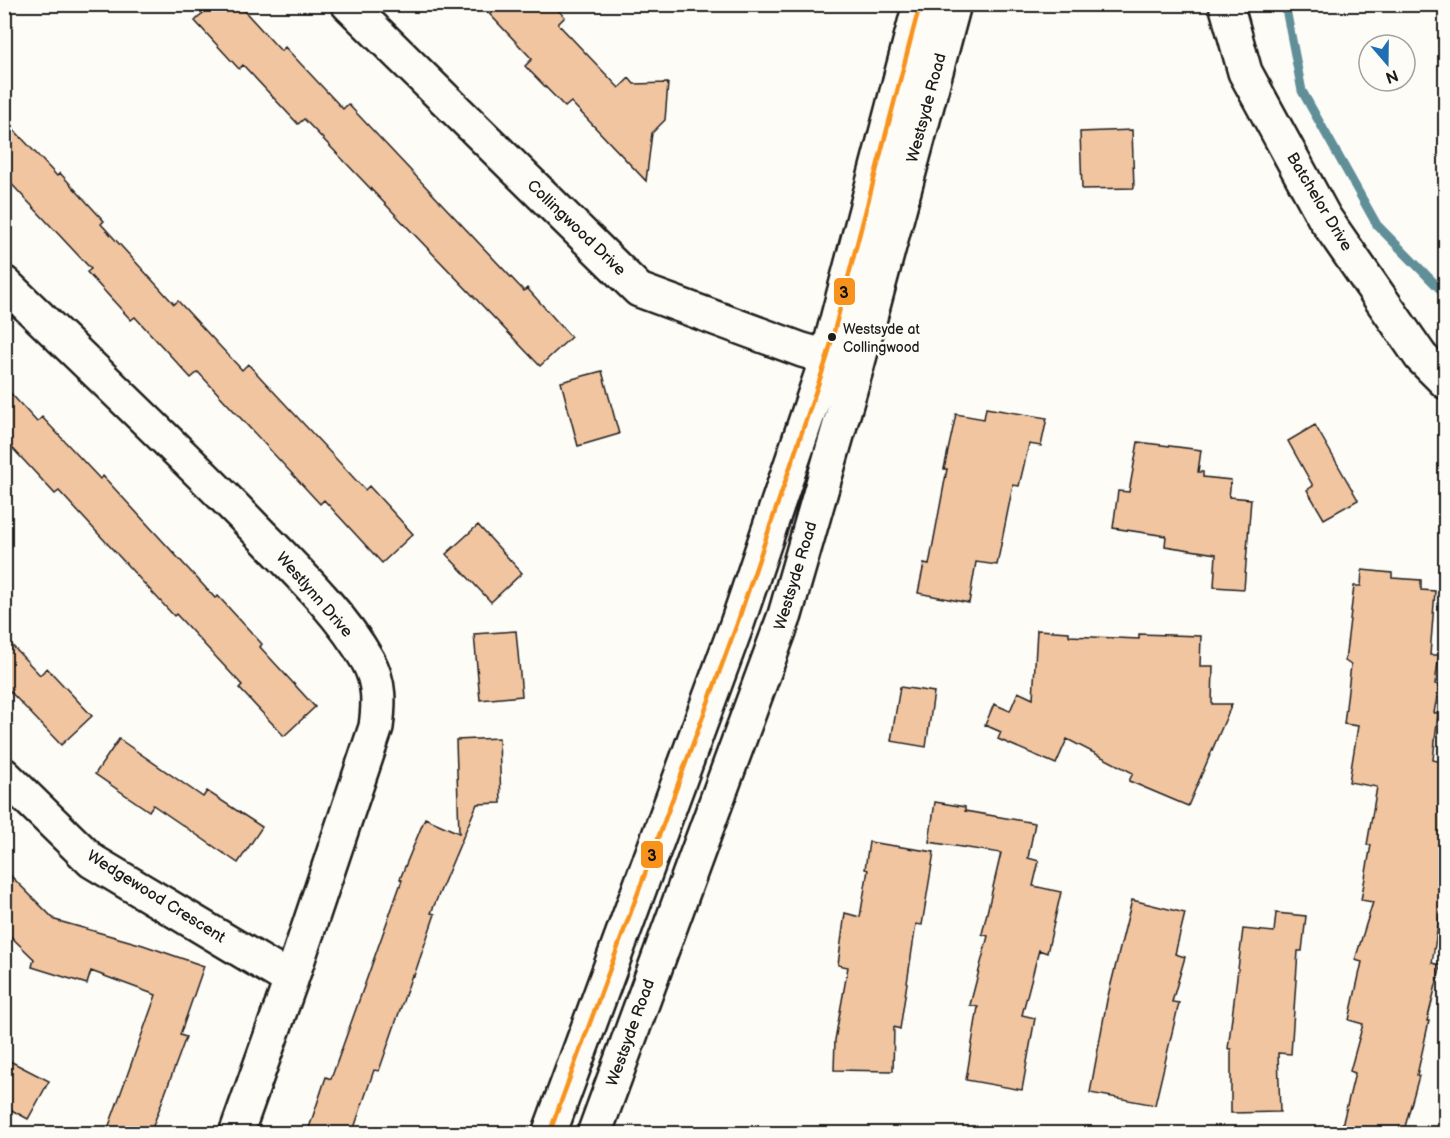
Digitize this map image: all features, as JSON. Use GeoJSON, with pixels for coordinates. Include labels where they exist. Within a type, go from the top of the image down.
{"type":"FeatureCollection","features":[{"type":"Feature","properties":{"kind":"street","name":"Collingwood Drive"},"geometry":{"type":"LineString","coordinates":[[348,4],[639,290],[842,362]]}},
{"type":"Feature","properties":{"kind":"street","name":"Westsyde Road"},"geometry":{"type":"LineString","coordinates":[[594,1134],[785,615],[920,4]]}},
{"type":"Feature","properties":{"kind":"street","name":"Westsyde Road"},"geometry":{"type":"LineString","coordinates":[[549,1134],[737,624],[842,362],[954,4]]}},
{"type":"Feature","properties":{"kind":"street","name":"Batchelor Drive"},"geometry":{"type":"LineString","coordinates":[[1226,4],[1245,72],[1324,217],[1421,357],[1446,382]]}},
{"type":"Feature","properties":{"kind":"street","name":"Westlynn Drive"},"geometry":{"type":"LineString","coordinates":[[4,284],[177,449],[263,537],[346,627],[372,672],[379,702],[376,727],[291,980],[236,1134]]}},
{"type":"Feature","properties":{"kind":"street","name":"Wedgewood Crescent"},"geometry":{"type":"LineString","coordinates":[[4,775],[92,861],[291,980]]}},
{"type":"Feature","properties":{"kind":"building"},"geometry":{"type":"Polygon","coordinates":[[[212,4],[238,4],[281,51],[285,47],[343,109],[348,104],[524,291],[527,288],[571,337],[540,366],[304,119],[298,124],[243,65],[239,69],[195,21],[212,4]]]}},
{"type":"Feature","properties":{"kind":"building"},"geometry":{"type":"Polygon","coordinates":[[[480,4],[552,4],[565,17],[558,24],[619,88],[629,78],[634,84],[668,83],[665,120],[652,133],[646,181],[571,102],[565,107],[525,66],[532,59],[480,4]]]}},
{"type":"Feature","properties":{"kind":"building"},"geometry":{"type":"Polygon","coordinates":[[[4,119],[57,176],[60,173],[104,221],[101,224],[174,304],[178,301],[242,370],[248,364],[365,490],[369,486],[413,534],[382,563],[324,500],[320,504],[198,372],[191,378],[135,317],[131,320],[87,272],[91,269],[4,176],[4,119]]]}},
{"type":"Feature","properties":{"kind":"building"},"geometry":{"type":"Polygon","coordinates":[[[1132,130],[1134,188],[1082,189],[1080,132],[1132,130]]]}},
{"type":"Feature","properties":{"kind":"building"},"geometry":{"type":"Polygon","coordinates":[[[602,371],[619,434],[578,446],[561,382],[602,371]]]}},
{"type":"Feature","properties":{"kind":"building"},"geometry":{"type":"Polygon","coordinates":[[[4,386],[37,422],[42,417],[100,479],[103,476],[215,598],[218,596],[262,644],[260,647],[315,707],[284,736],[239,688],[242,685],[176,614],[174,616],[59,491],[55,494],[4,439],[4,386]]]}},
{"type":"Feature","properties":{"kind":"building"},"geometry":{"type":"Polygon","coordinates":[[[986,408],[1047,418],[1041,446],[1029,444],[1019,486],[1013,485],[997,565],[976,562],[969,603],[918,593],[924,564],[929,565],[947,469],[944,469],[956,414],[984,419],[986,408]]]}},
{"type":"Feature","properties":{"kind":"building"},"geometry":{"type":"Polygon","coordinates":[[[1315,425],[1358,500],[1324,519],[1307,490],[1313,486],[1288,441],[1315,425]]]}},
{"type":"Feature","properties":{"kind":"building"},"geometry":{"type":"Polygon","coordinates":[[[1138,442],[1201,450],[1198,472],[1203,472],[1203,477],[1231,480],[1229,497],[1251,499],[1244,589],[1214,587],[1216,554],[1165,546],[1166,536],[1113,528],[1118,491],[1129,492],[1138,442]]]}},
{"type":"Feature","properties":{"kind":"building"},"geometry":{"type":"Polygon","coordinates":[[[478,525],[522,573],[491,602],[446,554],[478,525]]]}},
{"type":"Feature","properties":{"kind":"building"},"geometry":{"type":"Polygon","coordinates":[[[1362,570],[1392,573],[1392,578],[1421,580],[1421,590],[1435,591],[1430,655],[1439,655],[1435,684],[1439,685],[1434,713],[1438,713],[1433,760],[1442,762],[1441,787],[1446,787],[1446,914],[1440,913],[1432,963],[1441,965],[1427,1021],[1429,1021],[1417,1075],[1419,1076],[1403,1134],[1374,1134],[1342,1126],[1355,1073],[1350,1071],[1363,1024],[1349,1020],[1362,962],[1355,960],[1373,902],[1361,900],[1371,845],[1367,845],[1377,787],[1349,782],[1358,726],[1344,724],[1351,665],[1345,661],[1354,586],[1361,586],[1362,570]]]}},
{"type":"Feature","properties":{"kind":"building"},"geometry":{"type":"Polygon","coordinates":[[[1037,630],[1069,632],[1069,636],[1139,639],[1139,634],[1201,636],[1200,666],[1213,666],[1212,704],[1232,704],[1188,806],[1129,781],[1133,773],[1067,739],[1056,764],[998,739],[1001,732],[985,725],[994,704],[1010,711],[1018,692],[1033,699],[1037,630]]]}},
{"type":"Feature","properties":{"kind":"building"},"geometry":{"type":"Polygon","coordinates":[[[516,631],[522,696],[480,700],[474,634],[516,631]]]}},
{"type":"Feature","properties":{"kind":"building"},"geometry":{"type":"Polygon","coordinates":[[[4,637],[40,675],[47,668],[92,716],[61,745],[4,685],[4,637]]]}},
{"type":"Feature","properties":{"kind":"building"},"geometry":{"type":"Polygon","coordinates":[[[900,687],[934,692],[926,747],[891,741],[900,687]]]}},
{"type":"Feature","properties":{"kind":"building"},"geometry":{"type":"Polygon","coordinates":[[[499,738],[501,803],[477,804],[431,913],[435,914],[414,976],[412,975],[379,1071],[374,1070],[352,1134],[307,1134],[326,1077],[331,1079],[402,880],[400,879],[425,818],[459,833],[456,740],[499,738]]]}},
{"type":"Feature","properties":{"kind":"building"},"geometry":{"type":"Polygon","coordinates":[[[119,739],[203,797],[207,791],[262,827],[238,863],[153,805],[149,811],[95,774],[119,739]]]}},
{"type":"Feature","properties":{"kind":"building"},"geometry":{"type":"Polygon","coordinates":[[[935,802],[965,807],[965,811],[1035,823],[1028,858],[1039,861],[1033,886],[1061,892],[1047,953],[1039,950],[1022,1015],[1035,1018],[1022,1090],[966,1080],[978,1007],[970,1005],[988,936],[982,934],[1001,853],[929,842],[935,802]]]}},
{"type":"Feature","properties":{"kind":"building"},"geometry":{"type":"Polygon","coordinates":[[[869,842],[934,852],[922,925],[916,924],[900,1029],[894,1027],[893,1071],[834,1070],[835,1040],[848,967],[838,965],[845,913],[860,917],[868,870],[865,869],[869,842]]]}},
{"type":"Feature","properties":{"kind":"building"},"geometry":{"type":"Polygon","coordinates":[[[4,869],[55,920],[143,945],[204,966],[180,1035],[186,1037],[150,1134],[106,1134],[156,995],[91,971],[87,984],[32,967],[34,959],[4,930],[4,869]]]}},
{"type":"Feature","properties":{"kind":"building"},"geometry":{"type":"Polygon","coordinates":[[[1132,900],[1185,913],[1175,954],[1185,957],[1172,1002],[1179,1003],[1155,1105],[1090,1093],[1107,1000],[1132,900]]]}},
{"type":"Feature","properties":{"kind":"building"},"geometry":{"type":"Polygon","coordinates":[[[1276,913],[1306,916],[1302,951],[1298,951],[1291,1054],[1278,1053],[1280,1112],[1231,1113],[1231,1049],[1228,1049],[1243,929],[1274,932],[1276,913]]]}},
{"type":"Feature","properties":{"kind":"building"},"geometry":{"type":"Polygon","coordinates":[[[4,1058],[49,1081],[28,1119],[4,1106],[4,1058]]]}},
{"type":"Feature","properties":{"kind":"waterway"},"geometry":{"type":"LineString","coordinates":[[1285,4],[1302,91],[1377,225],[1446,295]]}},
{"type":"Feature","properties":{"kind":"transit line","name":"3"},"geometry":{"type":"LineString","coordinates":[[549,1134],[737,624],[827,358],[920,4]]}},
{"type":"Feature","properties":{"kind":"place","name":"Westsyde at Collingwood"},"geometry":{"type":"Point","coordinates":[832,337]}}]}
